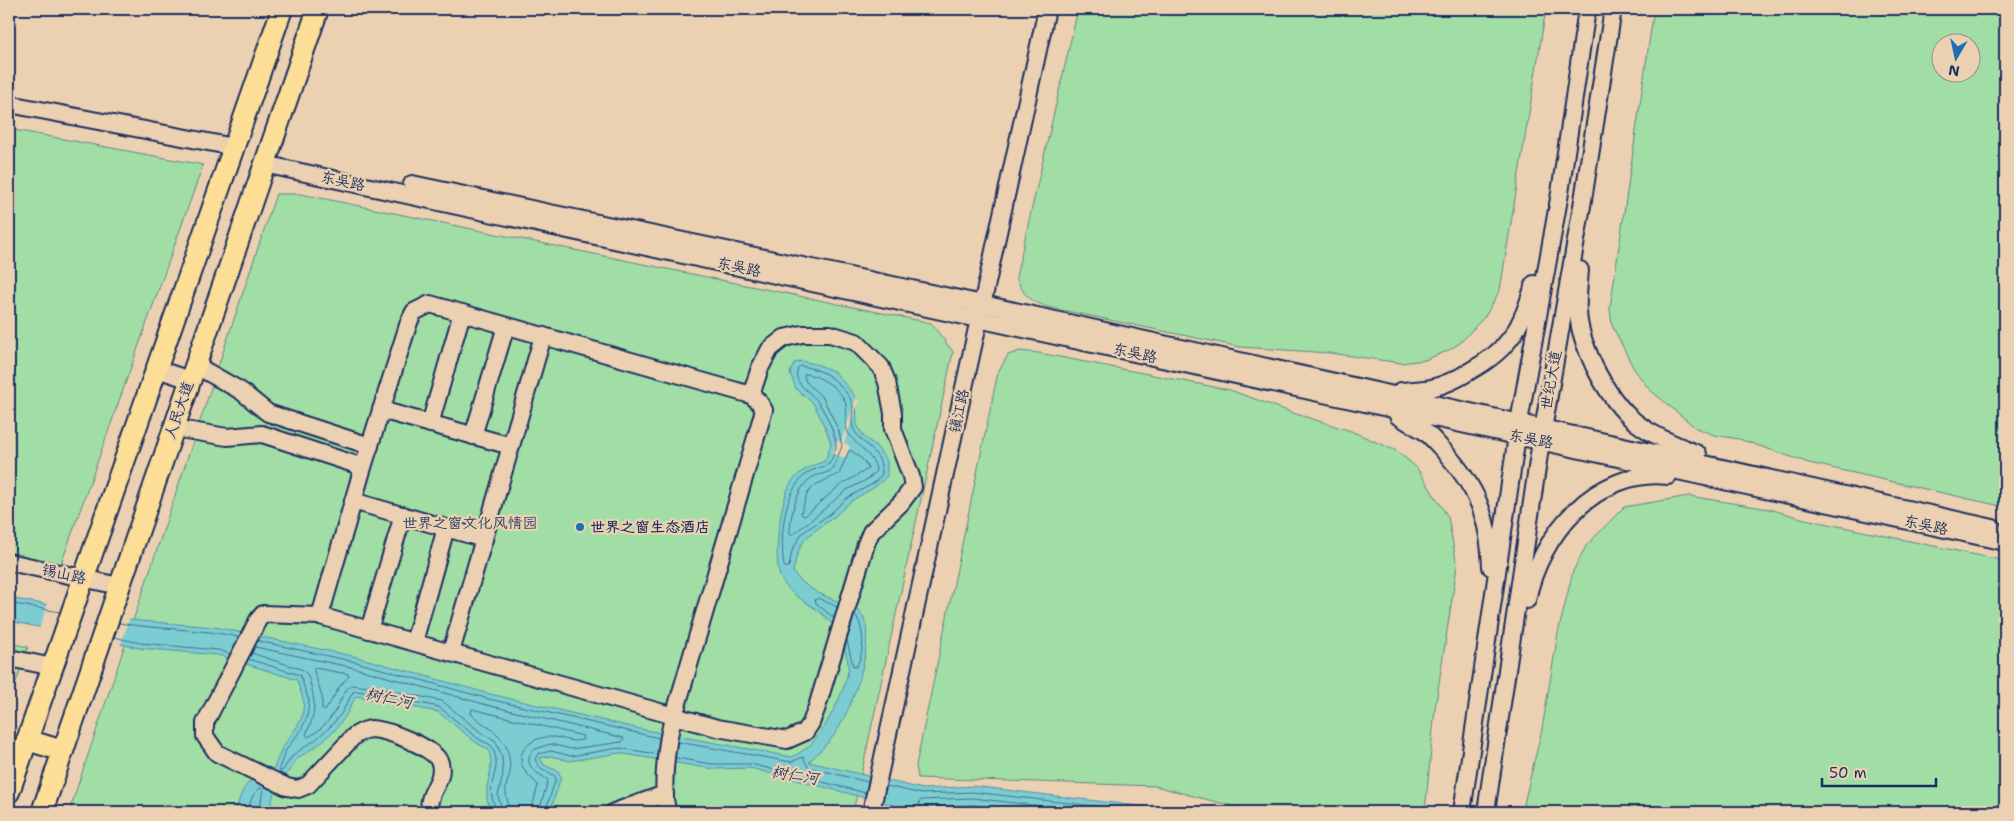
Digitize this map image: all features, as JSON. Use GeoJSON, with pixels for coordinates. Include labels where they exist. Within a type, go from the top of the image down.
{"type":"FeatureCollection","features":[{"type":"Feature","properties":{"kind":"main road"},"geometry":{"type":"LineString","coordinates":[[9,792],[282,9]]}},
{"type":"Feature","properties":{"kind":"main road","name":"人民大道"},"geometry":{"type":"LineString","coordinates":[[42,812],[318,9]]}},
{"type":"Feature","properties":{"kind":"main road"},"geometry":{"type":"LineString","coordinates":[[27,740],[63,751]]}},
{"type":"Feature","properties":{"kind":"street","name":"镇江路"},"geometry":{"type":"LineString","coordinates":[[871,812],[1047,9]]}},
{"type":"Feature","properties":{"kind":"street","name":"世纪大道"},"geometry":{"type":"LineString","coordinates":[[1462,812],[1518,429],[1560,193],[1587,9]]}},
{"type":"Feature","properties":{"kind":"street","name":"世纪大道"},"geometry":{"type":"LineString","coordinates":[[1486,812],[1542,434],[1583,200],[1613,9]]}},
{"type":"Feature","properties":{"kind":"street"},"geometry":{"type":"LineString","coordinates":[[9,104],[234,147]]}},
{"type":"Feature","properties":{"kind":"street","name":"东吴路"},"geometry":{"type":"LineString","coordinates":[[266,159],[1738,477],[2005,530]]}},
{"type":"Feature","properties":{"kind":"street"},"geometry":{"type":"LineString","coordinates":[[1386,400],[1433,388],[1460,377],[1490,360],[1504,348],[1517,329],[1527,309],[1560,193]]}},
{"type":"Feature","properties":{"kind":"street"},"geometry":{"type":"LineString","coordinates":[[1583,200],[1578,312],[1581,336],[1603,385],[1617,406],[1633,421],[1658,438],[1738,477]]}},
{"type":"Feature","properties":{"kind":"street"},"geometry":{"type":"LineString","coordinates":[[320,616],[363,466],[409,322],[414,312],[430,304],[751,395],[764,410],[672,722],[665,788],[668,812]]}},
{"type":"Feature","properties":{"kind":"street"},"geometry":{"type":"LineString","coordinates":[[430,424],[462,313]]}},
{"type":"Feature","properties":{"kind":"street"},"geometry":{"type":"LineString","coordinates":[[473,436],[506,326]]}},
{"type":"Feature","properties":{"kind":"street"},"geometry":{"type":"LineString","coordinates":[[429,812],[430,800],[440,780],[440,761],[433,753],[409,740],[372,729],[354,736],[308,785],[298,789],[286,787],[217,753],[205,736],[205,723],[263,614],[320,616],[451,652],[672,722],[787,740],[796,737],[805,732],[811,723],[838,638],[854,579],[871,532],[901,503],[913,487],[911,476],[893,429],[893,414],[888,382],[881,366],[856,342],[830,334],[802,334],[784,338],[770,349],[760,368],[751,395]]}},
{"type":"Feature","properties":{"kind":"street"},"geometry":{"type":"LineString","coordinates":[[451,652],[543,336]]}},
{"type":"Feature","properties":{"kind":"street"},"geometry":{"type":"LineString","coordinates":[[157,369],[192,372],[241,391],[268,413],[370,446]]}},
{"type":"Feature","properties":{"kind":"street"},"geometry":{"type":"LineString","coordinates":[[1386,400],[1426,432],[1464,475],[1476,494],[1486,520],[1490,550],[1493,607]]}},
{"type":"Feature","properties":{"kind":"street"},"geometry":{"type":"LineString","coordinates":[[381,410],[511,446]]}},
{"type":"Feature","properties":{"kind":"street"},"geometry":{"type":"LineString","coordinates":[[174,428],[227,437],[262,434],[363,466]]}},
{"type":"Feature","properties":{"kind":"street"},"geometry":{"type":"LineString","coordinates":[[1497,744],[1530,584],[1544,550],[1559,528],[1575,510],[1599,492],[1627,480],[1651,474],[1738,477]]}},
{"type":"Feature","properties":{"kind":"street","name":"东吴路"},"geometry":{"type":"LineString","coordinates":[[1738,477],[2005,542]]}},
{"type":"Feature","properties":{"kind":"street"},"geometry":{"type":"LineString","coordinates":[[353,501],[484,539]]}},
{"type":"Feature","properties":{"kind":"street"},"geometry":{"type":"LineString","coordinates":[[369,630],[403,516]]}},
{"type":"Feature","properties":{"kind":"street"},"geometry":{"type":"LineString","coordinates":[[414,642],[446,528]]}},
{"type":"Feature","properties":{"kind":"street","name":"锡山路"},"geometry":{"type":"LineString","coordinates":[[9,562],[82,582]]}},
{"type":"Feature","properties":{"kind":"street","name":"锡山路"},"geometry":{"type":"LineString","coordinates":[[9,571],[119,586]]}},
{"type":"Feature","properties":{"kind":"street"},"geometry":{"type":"LineString","coordinates":[[9,658],[53,667]]}},
{"type":"Feature","properties":{"kind":"street"},"geometry":{"type":"LineString","coordinates":[[614,812],[665,788]]}},
{"type":"Feature","properties":{"kind":"green space"},"geometry":{"type":"Polygon","coordinates":[[[1078,9],[1546,9],[1500,290],[1486,315],[1460,343],[1447,351],[1425,360],[1401,363],[1330,353],[1240,347],[1047,307],[1031,299],[1024,293],[1016,277],[1078,9]]]}},
{"type":"Feature","properties":{"kind":"green space"},"geometry":{"type":"Polygon","coordinates":[[[1654,9],[2005,9],[2005,507],[1809,463],[1739,439],[1714,435],[1696,428],[1649,389],[1634,369],[1612,325],[1610,308],[1654,9]]]}},
{"type":"Feature","properties":{"kind":"green space"},"geometry":{"type":"Polygon","coordinates":[[[9,129],[203,165],[61,564],[55,565],[9,557],[9,129]]]}},
{"type":"Feature","properties":{"kind":"green space","name":"世界之窗文化风情园"},"geometry":{"type":"Polygon","coordinates":[[[276,194],[301,194],[931,323],[953,352],[853,812],[69,812],[276,194]]]}},
{"type":"Feature","properties":{"kind":"green space"},"geometry":{"type":"Polygon","coordinates":[[[1020,351],[1039,353],[1230,390],[1293,413],[1351,431],[1397,451],[1417,468],[1448,517],[1457,566],[1435,709],[1425,812],[1255,812],[1155,786],[918,778],[916,765],[998,372],[1008,355],[1020,351]]]}},
{"type":"Feature","properties":{"kind":"green space"},"geometry":{"type":"Polygon","coordinates":[[[1689,496],[1769,509],[1805,519],[2005,561],[2005,812],[1522,812],[1542,729],[1558,633],[1573,571],[1586,546],[1624,507],[1689,496]]]}},
{"type":"Feature","properties":{"kind":"green space"},"geometry":{"type":"Polygon","coordinates":[[[9,643],[28,647],[9,703],[9,643]]]}},
{"type":"Feature","properties":{"kind":"water","name":"树仁河"},"geometry":{"type":"Polygon","coordinates":[[[801,361],[819,365],[835,372],[856,398],[857,425],[864,437],[876,446],[887,461],[887,476],[876,486],[853,500],[806,538],[796,560],[793,572],[798,578],[820,594],[857,609],[864,620],[867,634],[861,671],[848,709],[835,734],[809,762],[923,789],[973,786],[1188,812],[920,812],[750,768],[712,769],[619,753],[570,761],[551,756],[540,758],[544,765],[558,771],[561,777],[550,812],[492,812],[487,797],[487,785],[491,769],[488,749],[478,744],[438,712],[356,696],[345,717],[335,730],[297,759],[274,793],[269,812],[236,812],[244,789],[253,779],[274,768],[282,748],[302,717],[304,702],[297,680],[218,655],[139,648],[9,621],[9,598],[140,621],[215,627],[357,657],[490,694],[640,729],[792,757],[811,744],[824,727],[835,708],[848,671],[843,645],[833,626],[818,611],[789,590],[780,576],[778,567],[779,529],[787,491],[794,479],[802,472],[825,461],[831,444],[814,404],[796,389],[790,373],[794,363],[801,361]]]}},
{"type":"Feature","properties":{"kind":"pier"},"geometry":{"type":"Polygon","coordinates":[[[856,398],[859,401],[844,443],[850,446],[846,458],[832,454],[836,441],[841,442],[856,398]]]}},
{"type":"Feature","properties":{"kind":"pier"},"geometry":{"type":"Polygon","coordinates":[[[48,602],[130,617],[120,646],[39,630],[48,602]]]}},
{"type":"Feature","properties":{"kind":"place","name":"世界之窗生态酒店"},"geometry":{"type":"Point","coordinates":[580,527]}}]}
